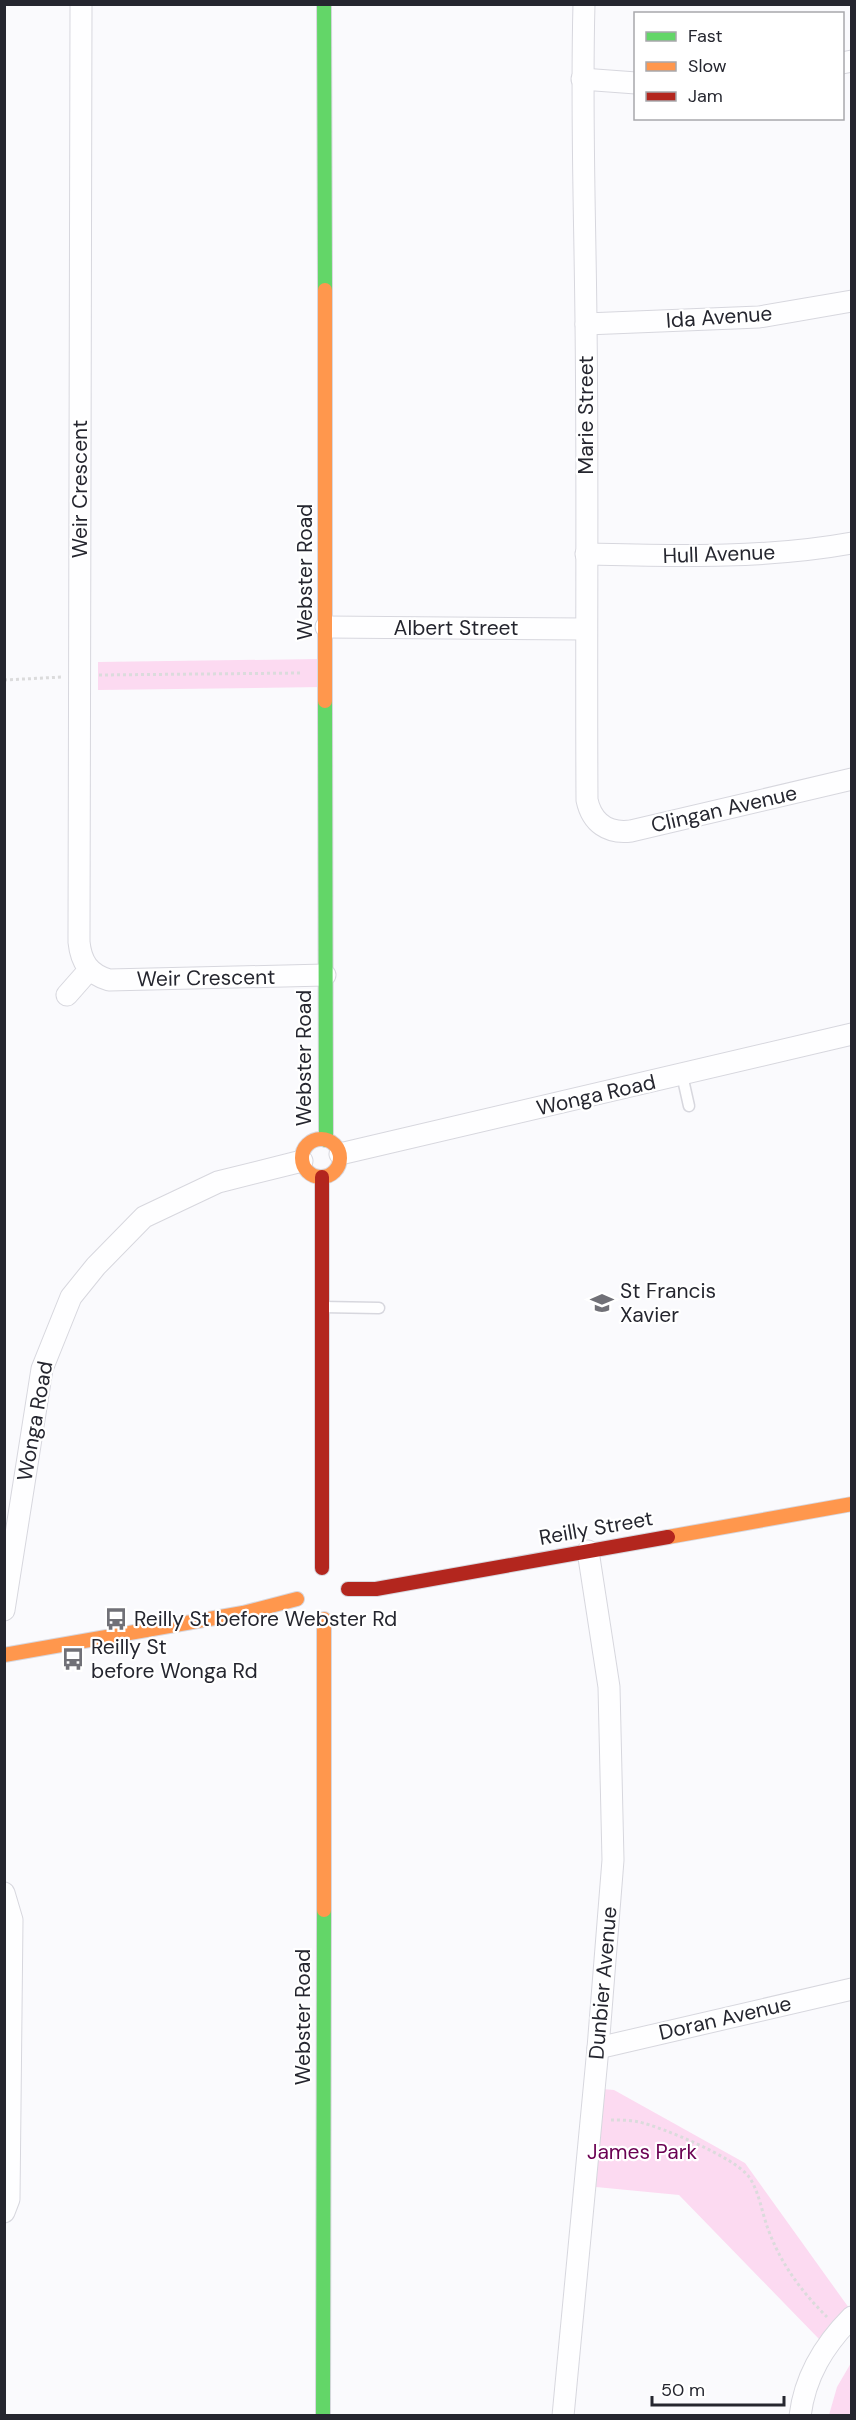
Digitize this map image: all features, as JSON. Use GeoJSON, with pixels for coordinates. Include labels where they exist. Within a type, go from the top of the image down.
{"type":"FeatureCollection","features":[{"type":"Feature","properties":{"kind":"street","name":"Weir Crescent"},"geometry":{"type":"LineString","coordinates":[[81,4],[79,942],[81,957],[89,970],[109,980],[325,975]]}},
{"type":"Feature","properties":{"kind":"street","name":"Webster Road"},"geometry":{"type":"LineString","coordinates":[[324,4],[325,975],[333,1147]]}},
{"type":"Feature","properties":{"kind":"street","name":"Marie Street"},"geometry":{"type":"LineString","coordinates":[[584,4],[582,79],[586,324],[587,800],[598,823]]}},
{"type":"Feature","properties":{"kind":"street"},"geometry":{"type":"LineString","coordinates":[[582,79],[634,83]]}},
{"type":"Feature","properties":{"kind":"street","name":"Ida Avenue"},"geometry":{"type":"LineString","coordinates":[[586,324],[759,317],[852,301]]}},
{"type":"Feature","properties":{"kind":"street","name":"Hull Avenue"},"geometry":{"type":"LineString","coordinates":[[586,554],[704,557],[812,550],[852,543]]}},
{"type":"Feature","properties":{"kind":"street","name":"Albert Street"},"geometry":{"type":"LineString","coordinates":[[326,627],[586,629]]}},
{"type":"Feature","properties":{"kind":"street","name":"Clingan Avenue"},"geometry":{"type":"LineString","coordinates":[[598,823],[617,832],[631,831],[852,779]]}},
{"type":"Feature","properties":{"kind":"street"},"geometry":{"type":"LineString","coordinates":[[67,995],[89,970]]}},
{"type":"Feature","properties":{"kind":"street","name":"Wonga Road"},"geometry":{"type":"LineString","coordinates":[[333,1147],[682,1075],[852,1034]]}},
{"type":"Feature","properties":{"kind":"street"},"geometry":{"type":"LineString","coordinates":[[313,1141],[333,1147],[338,1167],[329,1175],[322,1177],[307,1171],[302,1161],[302,1155],[308,1144],[313,1141]]}},
{"type":"Feature","properties":{"kind":"street","name":"Wonga Road"},"geometry":{"type":"LineString","coordinates":[[4,1610],[42,1369],[71,1297],[96,1266],[144,1217],[218,1182],[302,1161]]}},
{"type":"Feature","properties":{"kind":"street"},"geometry":{"type":"LineString","coordinates":[[322,1177],[322,1568]]}},
{"type":"Feature","properties":{"kind":"street","name":"Reilly Street"},"geometry":{"type":"LineString","coordinates":[[348,1589],[376,1589],[852,1504]]}},
{"type":"Feature","properties":{"kind":"street","name":"Dunbier Avenue"},"geometry":{"type":"LineString","coordinates":[[563,2415],[598,2048],[613,1860],[609,1687],[588,1551]]}},
{"type":"Feature","properties":{"kind":"street"},"geometry":{"type":"LineString","coordinates":[[322,1568],[339,1574],[348,1589],[342,1609],[324,1619],[307,1614],[300,1607],[297,1599],[302,1578],[322,1568]]}},
{"type":"Feature","properties":{"kind":"street"},"geometry":{"type":"LineString","coordinates":[[4,1654],[243,1613],[297,1599]]}},
{"type":"Feature","properties":{"kind":"street","name":"Webster Road"},"geometry":{"type":"LineString","coordinates":[[323,2415],[324,1619]]}},
{"type":"Feature","properties":{"kind":"street"},"geometry":{"type":"LineString","coordinates":[[4,1893],[12,1920],[9,2199],[4,2212]]}},
{"type":"Feature","properties":{"kind":"street","name":"Doran Avenue"},"geometry":{"type":"LineString","coordinates":[[598,2048],[852,1989]]}},
{"type":"Feature","properties":{"kind":"street"},"geometry":{"type":"LineString","coordinates":[[800,2415],[810,2373],[845,2323]]}},
{"type":"Feature","properties":{"kind":"lane"},"geometry":{"type":"LineString","coordinates":[[682,1075],[689,1106]]}},
{"type":"Feature","properties":{"kind":"lane"},"geometry":{"type":"LineString","coordinates":[[322,1307],[379,1308]]}},
{"type":"Feature","properties":{"kind":"path"},"geometry":{"type":"LineString","coordinates":[[4,680],[80,676],[326,673]]}},
{"type":"Feature","properties":{"kind":"path"},"geometry":{"type":"LineString","coordinates":[[591,2118],[638,2122],[690,2141],[741,2168],[750,2179],[775,2247],[796,2283],[845,2323]]}},
{"type":"Feature","properties":{"kind":"green space"},"geometry":{"type":"Polygon","coordinates":[[[321,659],[322,687],[98,690],[98,662],[321,659]]]}},
{"type":"Feature","properties":{"kind":"green space","name":"James Park"},"geometry":{"type":"Polygon","coordinates":[[[603,2089],[614,2090],[745,2163],[849,2308],[832,2322],[819,2339],[679,2195],[596,2187],[603,2089]]]}},
{"type":"Feature","properties":{"kind":"green space"},"geometry":{"type":"Polygon","coordinates":[[[851,2363],[851,2415],[829,2415],[837,2387],[851,2363]]]}},
{"type":"Feature","properties":{"kind":"traffic: fast"},"geometry":{"type":"LineString","coordinates":[[324,4],[325,290]]}},
{"type":"Feature","properties":{"kind":"traffic: fast"},"geometry":{"type":"LineString","coordinates":[[325,701],[326,1140]]}},
{"type":"Feature","properties":{"kind":"traffic: fast"},"geometry":{"type":"LineString","coordinates":[[323,2416],[324,1910]]}},
{"type":"Feature","properties":{"kind":"traffic: slow"},"geometry":{"type":"LineString","coordinates":[[325,290],[325,701]]}},
{"type":"Feature","properties":{"kind":"traffic: slow"},"geometry":{"type":"LineString","coordinates":[[321,1139],[334,1145],[340,1158],[334,1171],[321,1177],[308,1171],[302,1158],[308,1145],[321,1139]]}},
{"type":"Feature","properties":{"kind":"traffic: slow"},"geometry":{"type":"LineString","coordinates":[[668,1537],[852,1504]]}},
{"type":"Feature","properties":{"kind":"traffic: slow"},"geometry":{"type":"LineString","coordinates":[[4,1655],[243,1613],[297,1599]]}},
{"type":"Feature","properties":{"kind":"traffic: slow"},"geometry":{"type":"LineString","coordinates":[[324,1619],[324,1910]]}},
{"type":"Feature","properties":{"kind":"traffic: jam"},"geometry":{"type":"LineString","coordinates":[[322,1177],[322,1568]]}},
{"type":"Feature","properties":{"kind":"traffic: jam"},"geometry":{"type":"LineString","coordinates":[[348,1589],[376,1589],[668,1537]]}},
{"type":"Feature","properties":{"kind":"place","name":"St Francis Xavier"},"geometry":{"type":"Point","coordinates":[602,1303]}},
{"type":"Feature","properties":{"kind":"place","name":"Reilly St before Webster Rd"},"geometry":{"type":"Point","coordinates":[116,1619]}},
{"type":"Feature","properties":{"kind":"place","name":"Reilly St before Wonga Rd"},"geometry":{"type":"Point","coordinates":[73,1659]}}]}
